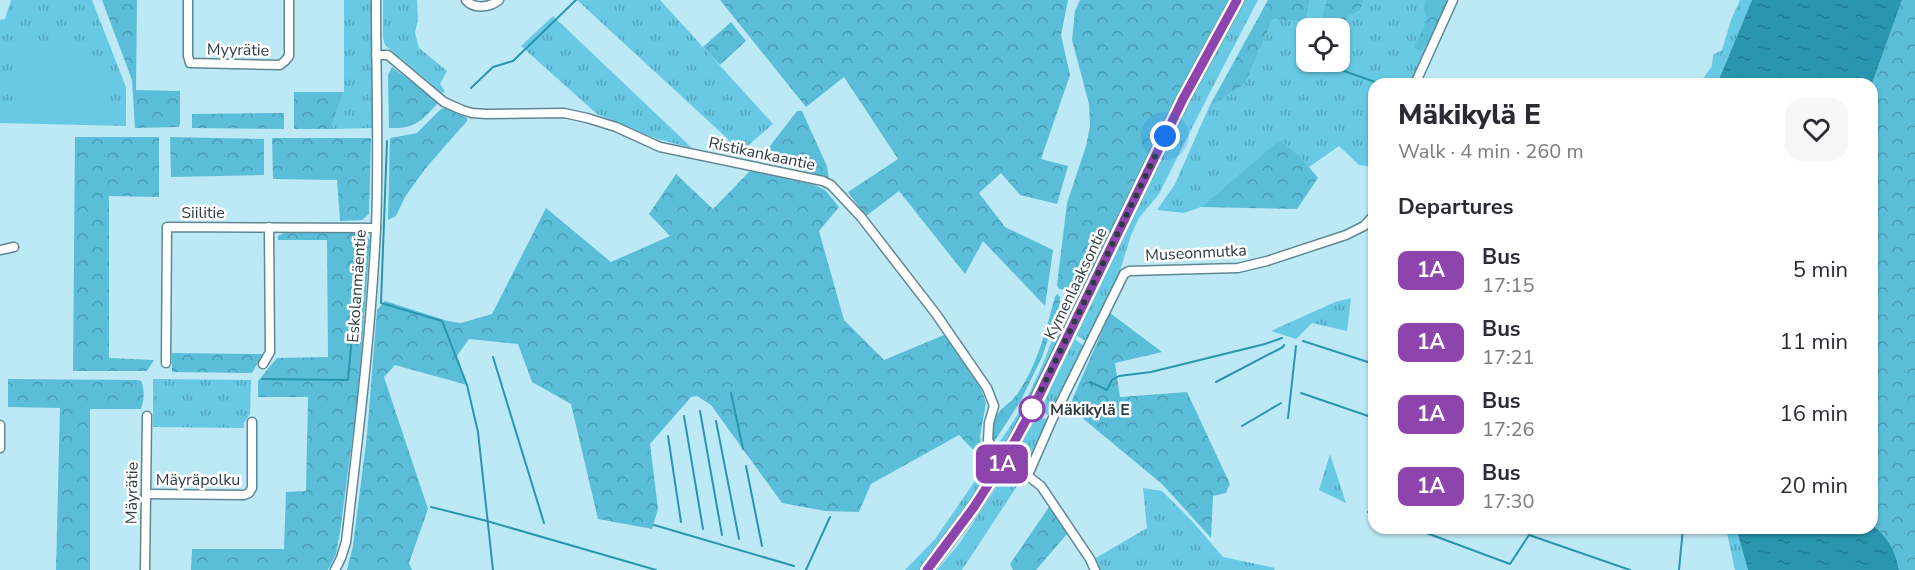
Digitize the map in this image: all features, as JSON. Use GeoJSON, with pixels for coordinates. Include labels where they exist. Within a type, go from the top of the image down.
{"type":"FeatureCollection","features":[{"type":"Feature","properties":{"kind":"main road","name":"Kymenlaaksontie"},"geometry":{"type":"LineString","coordinates":[[927,570],[974,507],[1006,457],[1035,404],[1183,99],[1237,0]]}},
{"type":"Feature","properties":{"kind":"street","name":"Myyrätie"},"geometry":{"type":"LineString","coordinates":[[188,0],[190,63],[280,65],[289,56],[289,0]]}},
{"type":"Feature","properties":{"kind":"street","name":"Eskolanmäentie"},"geometry":{"type":"LineString","coordinates":[[335,570],[346,542],[364,391],[376,228],[378,134],[376,0]]}},
{"type":"Feature","properties":{"kind":"street"},"geometry":{"type":"LineString","coordinates":[[466,0],[475,7],[494,4],[498,0]]}},
{"type":"Feature","properties":{"kind":"street"},"geometry":{"type":"LineString","coordinates":[[1418,78],[1453,0]]}},
{"type":"Feature","properties":{"kind":"street","name":"Ristikankaantie"},"geometry":{"type":"LineString","coordinates":[[376,55],[388,55],[444,102],[472,113],[564,113],[616,128],[660,147],[823,181],[831,185],[861,217],[936,314],[987,388],[994,406],[989,423],[988,440],[993,449],[1006,457]]}},
{"type":"Feature","properties":{"kind":"street","name":"Museonmutka"},"geometry":{"type":"LineString","coordinates":[[1028,475],[1052,420],[1124,274],[1129,271],[1238,267],[1267,261],[1346,236],[1368,222]]}},
{"type":"Feature","properties":{"kind":"street","name":"Siilitie"},"geometry":{"type":"LineString","coordinates":[[166,363],[167,227],[376,228]]}},
{"type":"Feature","properties":{"kind":"street"},"geometry":{"type":"LineString","coordinates":[[263,364],[270,352],[269,227]]}},
{"type":"Feature","properties":{"kind":"street"},"geometry":{"type":"LineString","coordinates":[[0,250],[14,247]]}},
{"type":"Feature","properties":{"kind":"street","name":"Mäyrätie"},"geometry":{"type":"LineString","coordinates":[[145,570],[147,416]]}},
{"type":"Feature","properties":{"kind":"street","name":"Mäyräpolku"},"geometry":{"type":"LineString","coordinates":[[146,494],[244,495],[249,493],[252,488],[252,422]]}},
{"type":"Feature","properties":{"kind":"street"},"geometry":{"type":"LineString","coordinates":[[0,425],[0,448]]}},
{"type":"Feature","properties":{"kind":"street"},"geometry":{"type":"LineString","coordinates":[[1006,457],[1041,486],[1095,570]]}},
{"type":"Feature","properties":{"kind":"green space"},"geometry":{"type":"Polygon","coordinates":[[[11,0],[92,0],[126,87],[126,126],[0,123],[0,20],[5,19],[11,0]]]}},
{"type":"Feature","properties":{"kind":"green space"},"geometry":{"type":"Polygon","coordinates":[[[102,0],[137,0],[136,90],[180,91],[179,127],[135,128],[132,80],[102,0]]]}},
{"type":"Feature","properties":{"kind":"green space"},"geometry":{"type":"Polygon","coordinates":[[[344,0],[372,0],[373,128],[330,129],[344,92],[344,0]]]}},
{"type":"Feature","properties":{"kind":"green space"},"geometry":{"type":"Polygon","coordinates":[[[383,0],[417,0],[418,19],[415,33],[419,48],[447,71],[440,84],[445,91],[442,93],[385,45],[383,0]]]}},
{"type":"Feature","properties":{"kind":"green space"},"geometry":{"type":"Polygon","coordinates":[[[577,0],[660,0],[773,124],[737,155],[709,149],[729,140],[577,0]]]}},
{"type":"Feature","properties":{"kind":"green space"},"geometry":{"type":"Polygon","coordinates":[[[720,0],[1068,0],[1061,35],[1070,75],[1041,159],[1068,166],[1057,204],[1020,195],[1001,173],[979,193],[1005,227],[1053,250],[1045,306],[983,241],[965,274],[899,191],[866,216],[848,192],[898,159],[844,77],[806,107],[720,0]]]}},
{"type":"Feature","properties":{"kind":"green space"},"geometry":{"type":"Polygon","coordinates":[[[1080,0],[1229,0],[1152,146],[1090,274],[1079,291],[1059,289],[1057,285],[1067,203],[1086,146],[1090,126],[1089,104],[1072,40],[1075,11],[1080,0]]]}},
{"type":"Feature","properties":{"kind":"green space"},"geometry":{"type":"Polygon","coordinates":[[[1243,0],[1258,0],[1159,194],[1139,218],[1131,235],[1116,284],[1088,342],[1077,336],[1075,339],[1085,347],[1050,416],[1041,411],[1060,364],[1164,149],[1243,0]]]}},
{"type":"Feature","properties":{"kind":"green space"},"geometry":{"type":"Polygon","coordinates":[[[1268,0],[1310,0],[1307,18],[1296,18],[1296,21],[1273,19],[1245,84],[1209,107],[1268,0]]]}},
{"type":"Feature","properties":{"kind":"green space"},"geometry":{"type":"Polygon","coordinates":[[[1310,0],[1449,0],[1415,78],[1368,78],[1368,166],[1359,165],[1339,146],[1309,167],[1300,156],[1279,140],[1201,207],[1184,213],[1157,210],[1175,184],[1209,107],[1245,84],[1273,19],[1296,21],[1296,72],[1350,72],[1350,18],[1307,18],[1310,0]]]}},
{"type":"Feature","properties":{"kind":"green space"},"geometry":{"type":"Polygon","coordinates":[[[1327,0],[1363,1],[1360,10],[1347,18],[1322,18],[1327,0]]]}},
{"type":"Feature","properties":{"kind":"green space"},"geometry":{"type":"Polygon","coordinates":[[[1450,0],[1429,43],[1420,51],[1414,47],[1427,21],[1424,10],[1425,2],[1450,0]]]}},
{"type":"Feature","properties":{"kind":"green space"},"geometry":{"type":"Polygon","coordinates":[[[1740,0],[1752,0],[1720,78],[1703,78],[1712,66],[1713,55],[1722,50],[1740,0]]]}},
{"type":"Feature","properties":{"kind":"green space"},"geometry":{"type":"Polygon","coordinates":[[[1902,0],[1915,0],[1915,570],[1899,570],[1890,545],[1878,530],[1878,78],[1874,78],[1902,0]]]}},
{"type":"Feature","properties":{"kind":"green space"},"geometry":{"type":"Polygon","coordinates":[[[553,16],[692,148],[657,139],[597,114],[521,46],[553,16]]]}},
{"type":"Feature","properties":{"kind":"green space"},"geometry":{"type":"Polygon","coordinates":[[[731,22],[746,41],[720,65],[703,47],[731,22]]]}},
{"type":"Feature","properties":{"kind":"green space"},"geometry":{"type":"Polygon","coordinates":[[[16,48],[85,49],[103,64],[102,120],[18,120],[12,109],[16,48]]]}},
{"type":"Feature","properties":{"kind":"green space"},"geometry":{"type":"Polygon","coordinates":[[[392,67],[439,102],[422,119],[406,127],[389,128],[388,75],[392,67]]]}},
{"type":"Feature","properties":{"kind":"green space"},"geometry":{"type":"Polygon","coordinates":[[[294,92],[344,92],[330,129],[294,129],[294,92]]]}},
{"type":"Feature","properties":{"kind":"green space"},"geometry":{"type":"Polygon","coordinates":[[[445,108],[467,118],[467,121],[425,169],[405,197],[396,216],[388,220],[390,138],[417,133],[441,109],[445,108]]]}},
{"type":"Feature","properties":{"kind":"green space"},"geometry":{"type":"Polygon","coordinates":[[[797,111],[802,111],[827,166],[829,179],[767,161],[763,155],[797,111]]]}},
{"type":"Feature","properties":{"kind":"green space"},"geometry":{"type":"Polygon","coordinates":[[[284,113],[284,129],[192,128],[192,114],[284,113]]]}},
{"type":"Feature","properties":{"kind":"green space"},"geometry":{"type":"Polygon","coordinates":[[[75,137],[159,137],[159,197],[109,196],[109,358],[154,360],[147,371],[73,371],[75,137]]]}},
{"type":"Feature","properties":{"kind":"green space"},"geometry":{"type":"Polygon","coordinates":[[[170,137],[264,139],[264,175],[171,177],[170,137]]]}},
{"type":"Feature","properties":{"kind":"green space"},"geometry":{"type":"Polygon","coordinates":[[[272,138],[371,138],[369,214],[362,220],[340,221],[337,180],[273,179],[272,138]]]}},
{"type":"Feature","properties":{"kind":"green space"},"geometry":{"type":"Polygon","coordinates":[[[1279,140],[1300,156],[1318,178],[1297,209],[1201,207],[1279,140]]]}},
{"type":"Feature","properties":{"kind":"green space"},"geometry":{"type":"Polygon","coordinates":[[[750,171],[814,185],[825,190],[839,207],[819,231],[844,320],[884,360],[944,335],[980,386],[986,403],[980,436],[983,452],[981,458],[959,435],[871,484],[859,512],[825,511],[782,503],[711,405],[697,396],[691,397],[650,444],[658,509],[652,529],[598,519],[571,404],[532,382],[518,344],[469,339],[457,356],[467,385],[395,365],[384,377],[428,509],[409,563],[412,570],[347,570],[353,546],[367,435],[377,310],[385,301],[461,323],[492,314],[546,208],[611,262],[670,236],[649,214],[676,174],[713,209],[750,171]]]}},
{"type":"Feature","properties":{"kind":"green space"},"geometry":{"type":"Polygon","coordinates":[[[286,232],[361,233],[370,240],[358,395],[336,554],[328,570],[191,570],[192,549],[284,549],[286,492],[306,491],[308,397],[258,397],[258,381],[277,358],[328,357],[327,240],[278,240],[278,236],[286,232]]]}},
{"type":"Feature","properties":{"kind":"green space"},"geometry":{"type":"Polygon","coordinates":[[[1057,294],[1060,297],[1060,303],[1042,357],[1020,402],[994,442],[991,433],[995,418],[1018,393],[1031,370],[1057,294]]]}},
{"type":"Feature","properties":{"kind":"green space"},"geometry":{"type":"Polygon","coordinates":[[[1351,298],[1347,331],[1312,323],[1296,339],[1271,331],[1335,302],[1351,298]]]}},
{"type":"Feature","properties":{"kind":"green space"},"geometry":{"type":"Polygon","coordinates":[[[1110,313],[1162,352],[1115,363],[1120,397],[1187,392],[1230,484],[1226,493],[1213,496],[1211,538],[1162,484],[1069,407],[1110,313]]]}},
{"type":"Feature","properties":{"kind":"green space"},"geometry":{"type":"Polygon","coordinates":[[[1055,332],[1061,334],[1026,406],[1001,446],[998,444],[1031,390],[1055,332]]]}},
{"type":"Feature","properties":{"kind":"green space"},"geometry":{"type":"Polygon","coordinates":[[[172,353],[263,354],[252,373],[172,372],[172,353]]]}},
{"type":"Feature","properties":{"kind":"green space"},"geometry":{"type":"Polygon","coordinates":[[[8,379],[141,381],[144,395],[141,409],[90,409],[90,570],[56,570],[60,408],[8,407],[8,379]]]}},
{"type":"Feature","properties":{"kind":"green space"},"geometry":{"type":"Polygon","coordinates":[[[153,379],[251,380],[250,414],[244,423],[244,428],[153,427],[153,379]]]}},
{"type":"Feature","properties":{"kind":"green space"},"geometry":{"type":"Polygon","coordinates":[[[1038,415],[1049,421],[1033,457],[1029,461],[1021,460],[1022,443],[1038,415]]]}},
{"type":"Feature","properties":{"kind":"green space"},"geometry":{"type":"Polygon","coordinates":[[[1330,454],[1346,503],[1319,490],[1330,454]]]}},
{"type":"Feature","properties":{"kind":"green space"},"geometry":{"type":"Polygon","coordinates":[[[988,462],[991,466],[989,471],[976,492],[919,570],[905,570],[935,539],[988,462]]]}},
{"type":"Feature","properties":{"kind":"green space"},"geometry":{"type":"Polygon","coordinates":[[[1017,471],[1022,475],[1021,480],[962,570],[937,570],[959,544],[1005,474],[1017,471]]]}},
{"type":"Feature","properties":{"kind":"green space"},"geometry":{"type":"Polygon","coordinates":[[[1143,488],[1162,491],[1223,557],[1275,568],[1274,570],[1100,570],[1094,559],[1147,528],[1143,488]]]}},
{"type":"Feature","properties":{"kind":"green space"},"geometry":{"type":"Polygon","coordinates":[[[1049,507],[1067,534],[1036,570],[1013,570],[1010,564],[1049,507]]]}},
{"type":"Feature","properties":{"kind":"green space"},"geometry":{"type":"Polygon","coordinates":[[[1727,534],[1738,534],[1748,570],[1735,570],[1727,534]]]}},
{"type":"Feature","properties":{"kind":"water"},"geometry":{"type":"Polygon","coordinates":[[[1752,0],[1902,0],[1874,78],[1720,78],[1752,0]]]}},
{"type":"Feature","properties":{"kind":"water"},"geometry":{"type":"Polygon","coordinates":[[[1878,530],[1890,544],[1899,570],[1748,570],[1738,534],[1878,534],[1878,530]]]}},
{"type":"Feature","properties":{"kind":"waterway"},"geometry":{"type":"LineString","coordinates":[[471,88],[493,67],[513,61],[576,0]]}},
{"type":"Feature","properties":{"kind":"waterway"},"geometry":{"type":"LineString","coordinates":[[1347,72],[1368,79]]}},
{"type":"Feature","properties":{"kind":"waterway"},"geometry":{"type":"LineString","coordinates":[[387,141],[381,303],[442,321],[467,385],[478,432],[493,570]]}},
{"type":"Feature","properties":{"kind":"waterway"},"geometry":{"type":"LineString","coordinates":[[262,379],[348,380],[360,249]]}},
{"type":"Feature","properties":{"kind":"waterway"},"geometry":{"type":"LineString","coordinates":[[1090,382],[1107,390],[1112,380],[1119,376],[1151,372],[1282,338]]}},
{"type":"Feature","properties":{"kind":"waterway"},"geometry":{"type":"LineString","coordinates":[[1303,341],[1368,362]]}},
{"type":"Feature","properties":{"kind":"waterway"},"geometry":{"type":"LineString","coordinates":[[1216,382],[1284,345]]}},
{"type":"Feature","properties":{"kind":"waterway"},"geometry":{"type":"LineString","coordinates":[[1288,418],[1296,346]]}},
{"type":"Feature","properties":{"kind":"waterway"},"geometry":{"type":"LineString","coordinates":[[493,357],[544,523]]}},
{"type":"Feature","properties":{"kind":"waterway"},"geometry":{"type":"LineString","coordinates":[[731,393],[743,449]]}},
{"type":"Feature","properties":{"kind":"waterway"},"geometry":{"type":"LineString","coordinates":[[1301,393],[1368,416]]}},
{"type":"Feature","properties":{"kind":"waterway"},"geometry":{"type":"LineString","coordinates":[[1242,426],[1281,403]]}},
{"type":"Feature","properties":{"kind":"waterway"},"geometry":{"type":"LineString","coordinates":[[700,411],[722,535]]}},
{"type":"Feature","properties":{"kind":"waterway"},"geometry":{"type":"LineString","coordinates":[[684,416],[703,529]]}},
{"type":"Feature","properties":{"kind":"waterway"},"geometry":{"type":"LineString","coordinates":[[716,421],[739,539]]}},
{"type":"Feature","properties":{"kind":"waterway"},"geometry":{"type":"LineString","coordinates":[[668,436],[681,522]]}},
{"type":"Feature","properties":{"kind":"waterway"},"geometry":{"type":"LineString","coordinates":[[746,466],[762,546]]}},
{"type":"Feature","properties":{"kind":"waterway"},"geometry":{"type":"LineString","coordinates":[[431,507],[656,570]]}},
{"type":"Feature","properties":{"kind":"waterway"},"geometry":{"type":"LineString","coordinates":[[806,570],[830,517]]}},
{"type":"Feature","properties":{"kind":"waterway"},"geometry":{"type":"LineString","coordinates":[[654,525],[794,566]]}},
{"type":"Feature","properties":{"kind":"waterway"},"geometry":{"type":"LineString","coordinates":[[1429,534],[1510,564],[1529,535],[1630,570]]}},
{"type":"Feature","properties":{"kind":"waterway"},"geometry":{"type":"LineString","coordinates":[[1679,570],[1682,534]]}},
{"type":"Feature","properties":{"kind":"bus line","name":"1A"},"geometry":{"type":"LineString","coordinates":[[927,570],[974,507],[1006,457],[1035,404],[1183,99],[1237,0]]}},
{"type":"Feature","properties":{"kind":"place","name":"Mäkikylä E"},"geometry":{"type":"Point","coordinates":[1032,409]}},
{"type":"Feature","properties":{"kind":"route"},"geometry":{"type":"LineString","coordinates":[[1032,409],[1165,136]]}}]}
